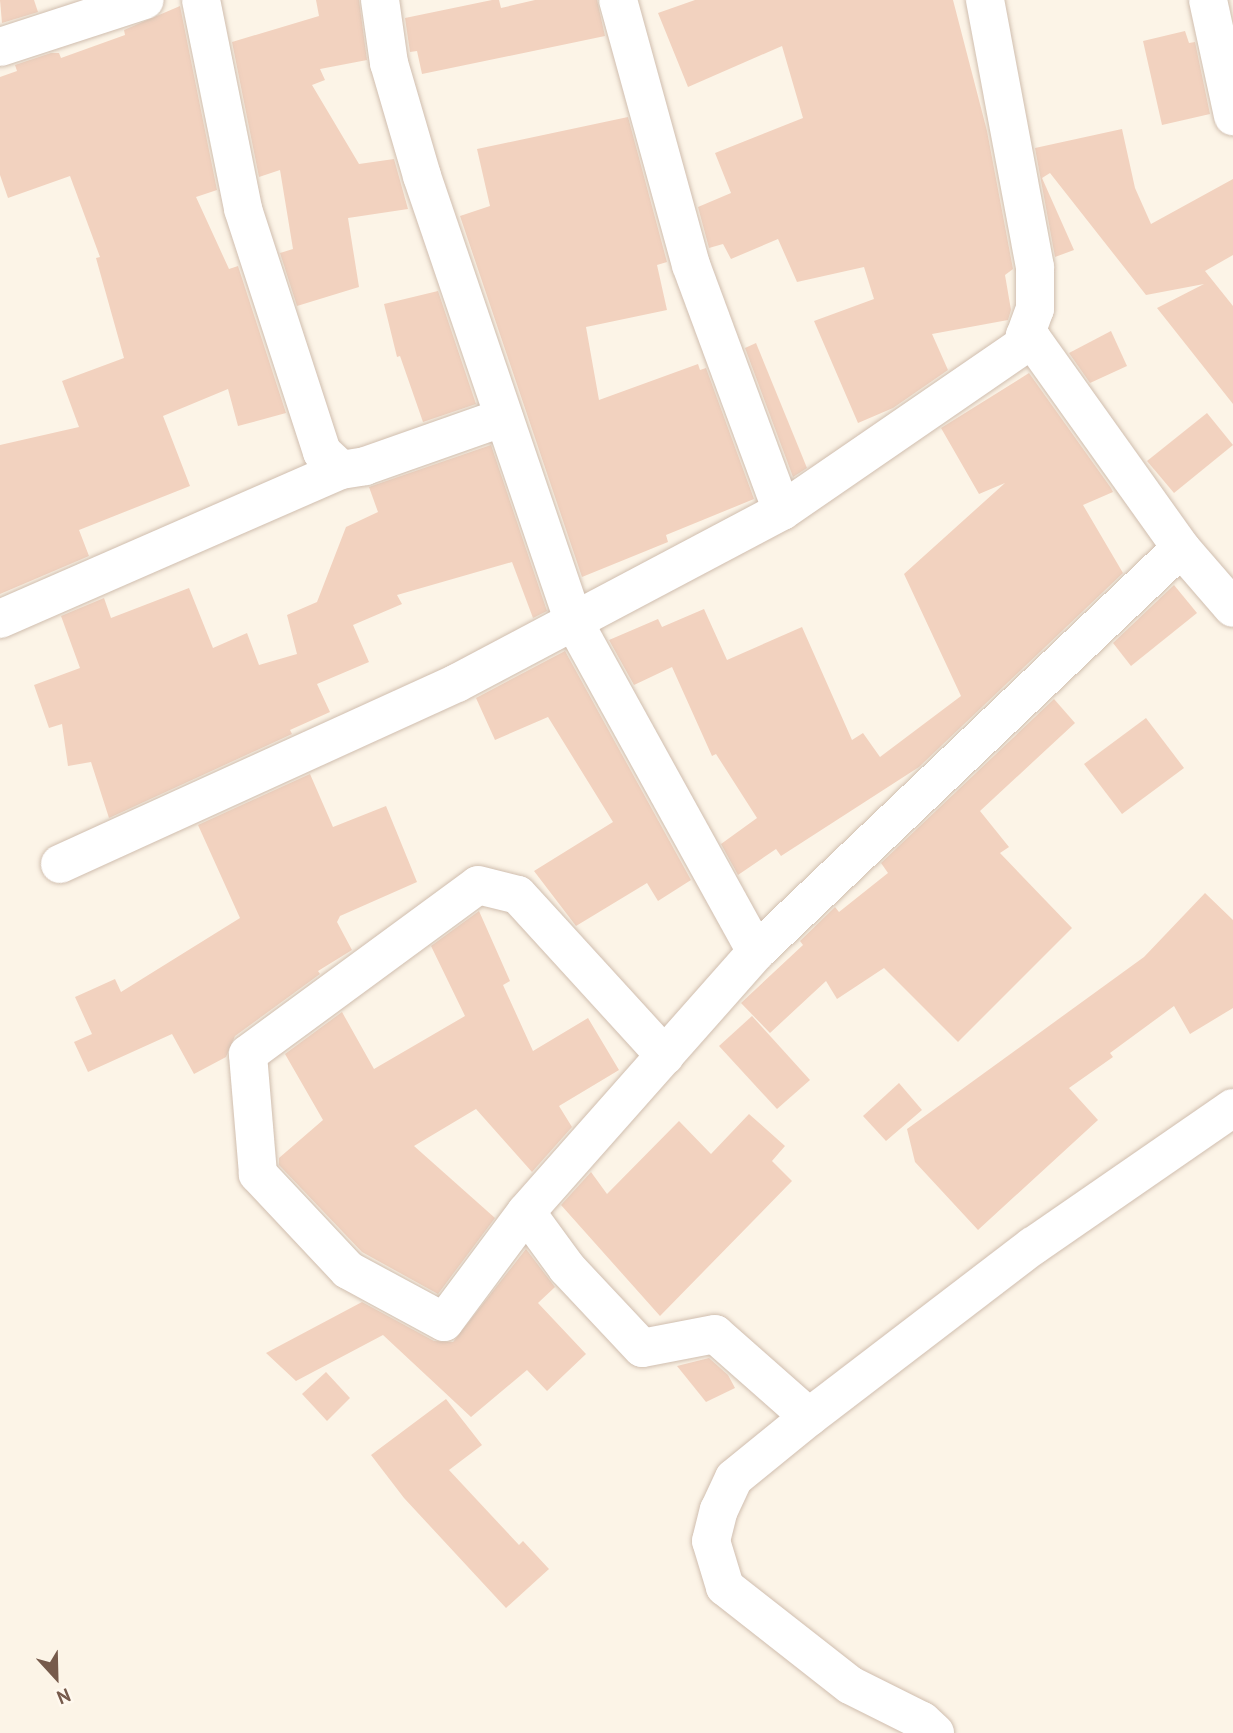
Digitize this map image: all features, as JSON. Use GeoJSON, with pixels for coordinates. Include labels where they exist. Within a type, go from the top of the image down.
{"type":"FeatureCollection","features":[{"type":"Feature","properties":{"kind":"street"},"geometry":{"type":"LineString","coordinates":[[0,47],[145,0]]}},
{"type":"Feature","properties":{"kind":"street"},"geometry":{"type":"LineString","coordinates":[[201,0],[243,209],[322,452],[341,470]]}},
{"type":"Feature","properties":{"kind":"street"},"geometry":{"type":"LineString","coordinates":[[380,0],[389,63],[422,176],[574,622],[756,952]]}},
{"type":"Feature","properties":{"kind":"street"},"geometry":{"type":"LineString","coordinates":[[618,0],[691,265],[782,512]]}},
{"type":"Feature","properties":{"kind":"street"},"geometry":{"type":"LineString","coordinates":[[985,0],[1035,267],[1035,309],[1025,336],[1032,339],[1181,548],[1233,608]]}},
{"type":"Feature","properties":{"kind":"street"},"geometry":{"type":"LineString","coordinates":[[1208,0],[1233,116]]}},
{"type":"Feature","properties":{"kind":"street"},"geometry":{"type":"LineString","coordinates":[[60,864],[457,683],[782,512],[1032,339]]}},
{"type":"Feature","properties":{"kind":"street"},"geometry":{"type":"LineString","coordinates":[[0,619],[341,470],[365,466],[504,417]]}},
{"type":"Feature","properties":{"kind":"street"},"geometry":{"type":"LineString","coordinates":[[665,1056],[518,895],[478,885],[248,1054],[258,1174],[348,1270],[444,1322],[526,1212],[665,1056],[756,952],[1181,548]]}},
{"type":"Feature","properties":{"kind":"street"},"geometry":{"type":"LineString","coordinates":[[935,1733],[922,1721],[850,1685],[725,1587],[711,1541],[734,1478],[809,1417],[1033,1247],[1233,1108]]}},
{"type":"Feature","properties":{"kind":"street"},"geometry":{"type":"LineString","coordinates":[[526,1212],[567,1269],[642,1348],[715,1334],[809,1417]]}},
{"type":"Feature","properties":{"kind":"building"},"geometry":{"type":"Polygon","coordinates":[[[0,0],[34,0],[38,12],[2,23],[0,0]]]}},
{"type":"Feature","properties":{"kind":"building"},"geometry":{"type":"Polygon","coordinates":[[[316,0],[359,0],[367,60],[320,69],[325,80],[312,85],[359,164],[394,159],[408,209],[348,218],[359,287],[297,306],[280,253],[293,249],[280,170],[259,177],[232,42],[319,16],[316,0]]]}},
{"type":"Feature","properties":{"kind":"building"},"geometry":{"type":"Polygon","coordinates":[[[499,0],[501,8],[535,0],[597,0],[605,36],[422,74],[417,51],[410,52],[405,18],[499,0]]]}},
{"type":"Feature","properties":{"kind":"building"},"geometry":{"type":"Polygon","coordinates":[[[695,0],[953,0],[987,131],[1013,269],[1005,275],[1011,310],[1008,320],[932,334],[948,370],[893,408],[858,423],[814,321],[874,299],[864,267],[797,282],[778,239],[731,259],[723,244],[709,248],[698,207],[731,193],[715,153],[803,118],[782,46],[688,87],[658,13],[695,0]]]}},
{"type":"Feature","properties":{"kind":"building"},"geometry":{"type":"Polygon","coordinates":[[[180,6],[217,190],[196,197],[229,269],[238,266],[286,413],[238,426],[228,389],[163,416],[190,486],[79,530],[89,556],[0,594],[0,445],[79,427],[62,381],[124,358],[96,258],[100,257],[70,176],[8,198],[0,175],[0,77],[17,71],[15,65],[51,53],[59,53],[61,58],[125,35],[124,30],[180,6]]]}},
{"type":"Feature","properties":{"kind":"building"},"geometry":{"type":"Polygon","coordinates":[[[1185,31],[1189,43],[1195,42],[1210,114],[1162,125],[1143,41],[1185,31]]]}},
{"type":"Feature","properties":{"kind":"building"},"geometry":{"type":"Polygon","coordinates":[[[628,117],[667,262],[657,265],[667,310],[586,327],[599,400],[698,364],[700,370],[706,368],[754,499],[666,535],[668,542],[582,577],[460,216],[490,206],[477,149],[628,117]]]}},
{"type":"Feature","properties":{"kind":"building"},"geometry":{"type":"Polygon","coordinates":[[[1122,129],[1135,188],[1151,224],[1233,179],[1233,255],[1205,271],[1233,306],[1233,404],[1157,308],[1204,284],[1146,295],[1050,173],[1042,178],[1074,250],[1055,257],[1035,148],[1122,129]]]}},
{"type":"Feature","properties":{"kind":"building"},"geometry":{"type":"Polygon","coordinates":[[[438,291],[476,404],[423,422],[400,356],[397,357],[384,304],[438,291]]]}},
{"type":"Feature","properties":{"kind":"building"},"geometry":{"type":"Polygon","coordinates":[[[1111,331],[1127,366],[1090,383],[1069,353],[1111,331]]]}},
{"type":"Feature","properties":{"kind":"building"},"geometry":{"type":"Polygon","coordinates":[[[756,343],[807,468],[793,477],[745,348],[756,343]]]}},
{"type":"Feature","properties":{"kind":"building"},"geometry":{"type":"Polygon","coordinates":[[[1029,373],[1113,492],[1083,505],[1123,573],[919,767],[781,856],[776,849],[738,875],[721,844],[757,818],[716,754],[712,756],[672,667],[634,685],[609,640],[658,619],[662,627],[704,609],[727,660],[802,627],[852,740],[863,733],[880,757],[961,696],[904,574],[1005,483],[979,494],[941,428],[1029,373]]]}},
{"type":"Feature","properties":{"kind":"building"},"geometry":{"type":"Polygon","coordinates":[[[1207,413],[1233,445],[1174,493],[1147,461],[1207,413]]]}},
{"type":"Feature","properties":{"kind":"building"},"geometry":{"type":"Polygon","coordinates":[[[491,445],[547,611],[533,618],[512,562],[397,595],[402,604],[353,625],[369,662],[317,684],[330,712],[290,730],[292,734],[109,818],[91,762],[68,766],[62,724],[49,728],[34,685],[80,668],[61,616],[104,598],[111,618],[189,588],[213,648],[247,633],[259,665],[297,654],[287,615],[317,602],[346,527],[378,512],[369,487],[491,445]]]}},
{"type":"Feature","properties":{"kind":"building"},"geometry":{"type":"Polygon","coordinates":[[[1174,585],[1197,613],[1131,666],[1113,643],[1174,585]]]}},
{"type":"Feature","properties":{"kind":"building"},"geometry":{"type":"Polygon","coordinates":[[[565,651],[691,880],[658,901],[647,883],[576,926],[534,871],[613,822],[548,717],[495,740],[476,698],[565,651]]]}},
{"type":"Feature","properties":{"kind":"building"},"geometry":{"type":"Polygon","coordinates":[[[1054,699],[1075,723],[980,811],[1009,847],[1000,853],[1072,928],[958,1042],[884,968],[837,999],[826,981],[770,1033],[741,1003],[803,945],[800,941],[835,907],[839,912],[888,873],[881,863],[1054,699]]]}},
{"type":"Feature","properties":{"kind":"building"},"geometry":{"type":"Polygon","coordinates":[[[1146,718],[1184,768],[1122,814],[1084,764],[1146,718]]]}},
{"type":"Feature","properties":{"kind":"building"},"geometry":{"type":"Polygon","coordinates":[[[310,774],[333,827],[386,806],[417,882],[340,916],[337,922],[352,950],[318,971],[320,974],[235,1036],[226,1057],[194,1074],[172,1034],[88,1072],[74,1042],[92,1034],[75,997],[115,979],[121,992],[240,918],[198,825],[310,774]]]}},
{"type":"Feature","properties":{"kind":"building"},"geometry":{"type":"Polygon","coordinates":[[[1205,893],[1233,920],[1233,1008],[1190,1034],[1174,1006],[1110,1053],[1113,1057],[1069,1088],[1098,1120],[978,1230],[915,1162],[907,1129],[1144,957],[1205,893]]]}},
{"type":"Feature","properties":{"kind":"building"},"geometry":{"type":"Polygon","coordinates":[[[479,911],[510,981],[503,985],[533,1051],[588,1018],[619,1070],[559,1106],[572,1127],[532,1172],[476,1109],[414,1146],[495,1218],[438,1294],[362,1252],[279,1165],[279,1158],[323,1120],[285,1054],[342,1012],[374,1069],[465,1016],[431,946],[479,911]]]}},
{"type":"Feature","properties":{"kind":"building"},"geometry":{"type":"Polygon","coordinates":[[[752,1016],[810,1080],[777,1109],[719,1046],[752,1016]]]}},
{"type":"Feature","properties":{"kind":"building"},"geometry":{"type":"Polygon","coordinates":[[[899,1083],[922,1110],[886,1141],[863,1116],[899,1083]]]}},
{"type":"Feature","properties":{"kind":"building"},"geometry":{"type":"Polygon","coordinates":[[[749,1114],[785,1146],[772,1161],[792,1181],[660,1316],[561,1205],[591,1172],[607,1194],[679,1121],[711,1154],[749,1114]]]}},
{"type":"Feature","properties":{"kind":"building"},"geometry":{"type":"Polygon","coordinates":[[[526,1249],[555,1287],[538,1303],[586,1354],[547,1391],[527,1370],[471,1417],[383,1335],[296,1381],[266,1353],[362,1302],[434,1341],[453,1342],[526,1249]]]}},
{"type":"Feature","properties":{"kind":"building"},"geometry":{"type":"Polygon","coordinates":[[[709,1358],[728,1375],[735,1388],[706,1402],[677,1366],[709,1358]]]}},
{"type":"Feature","properties":{"kind":"building"},"geometry":{"type":"Polygon","coordinates":[[[326,1372],[350,1398],[327,1421],[302,1394],[326,1372]]]}},
{"type":"Feature","properties":{"kind":"building"},"geometry":{"type":"Polygon","coordinates":[[[446,1399],[482,1445],[449,1470],[519,1545],[523,1541],[549,1569],[506,1608],[404,1498],[371,1455],[446,1399]]]}}]}
